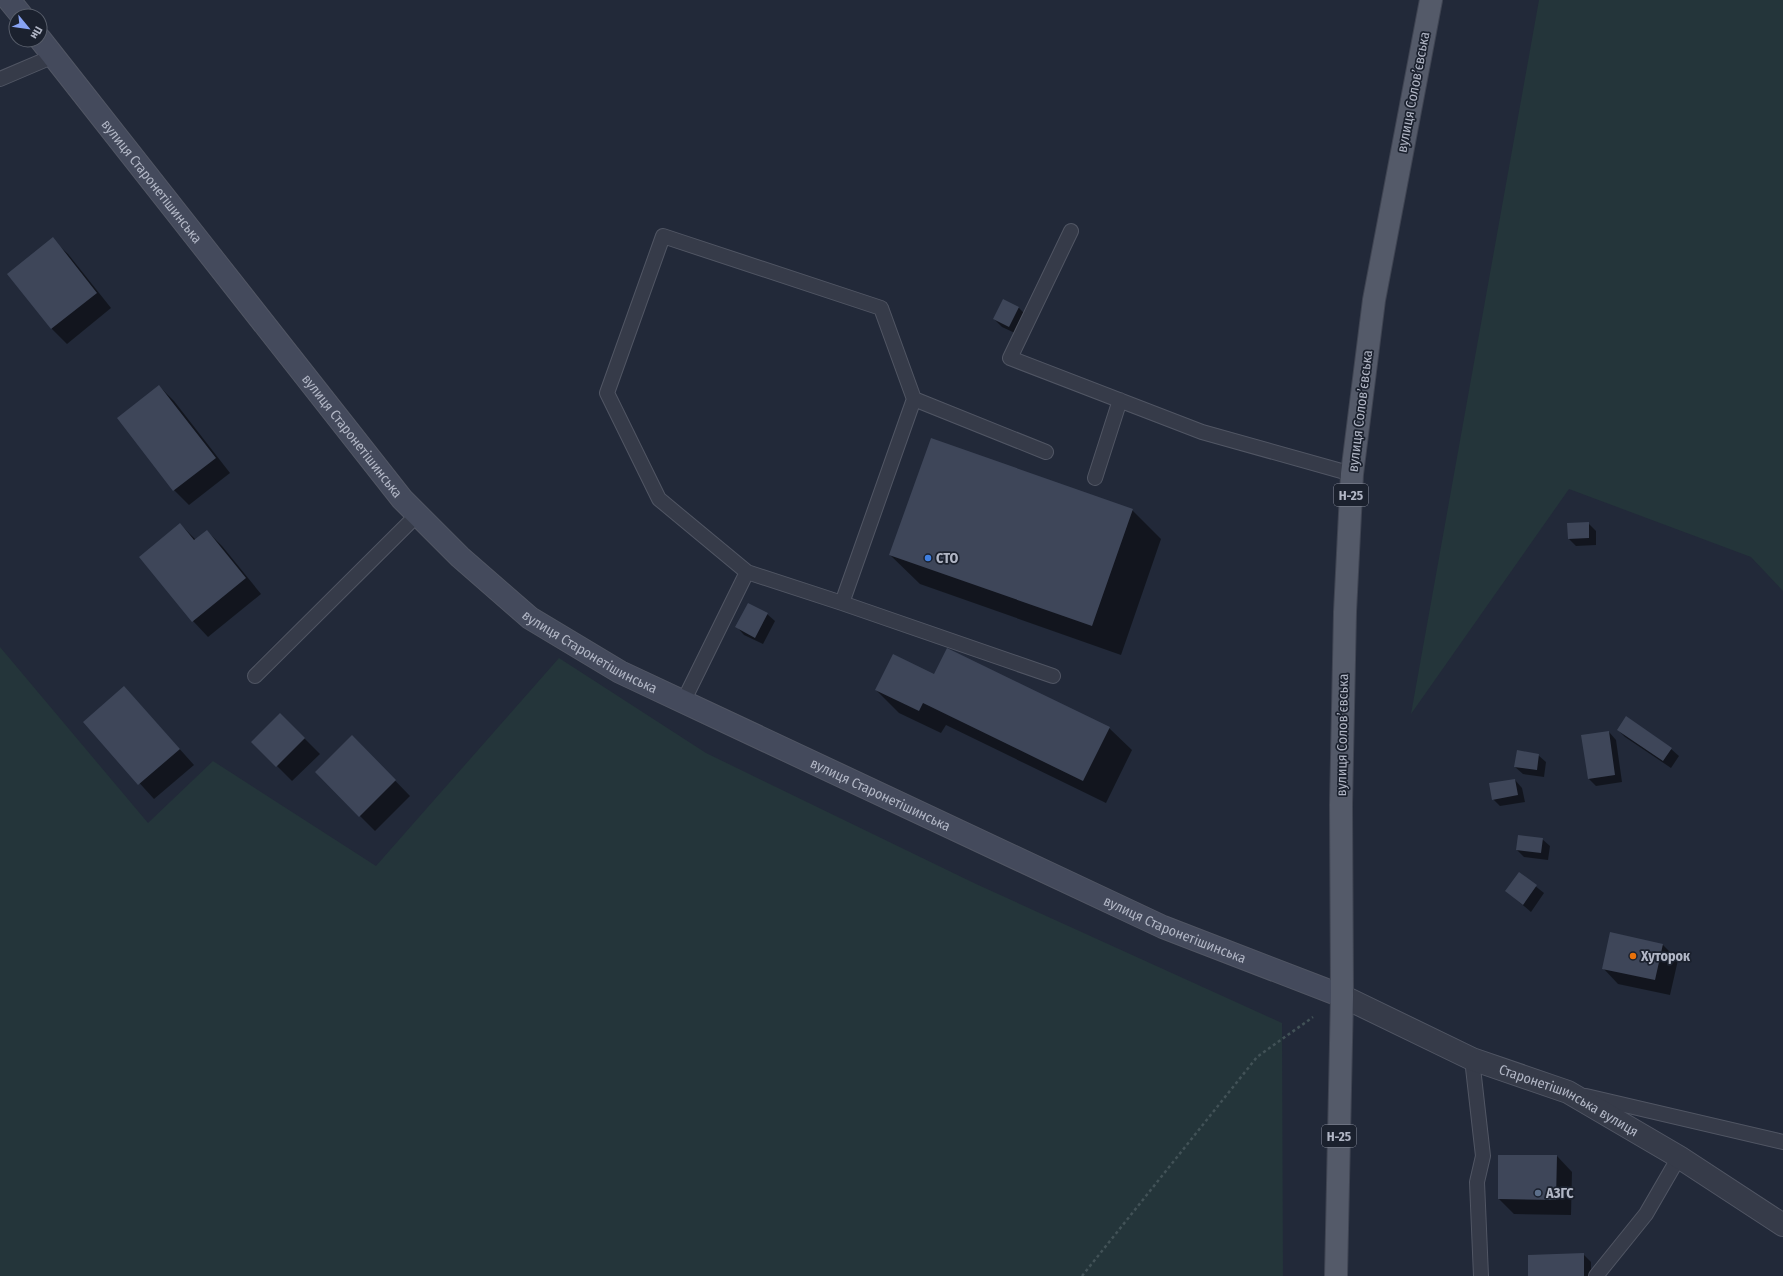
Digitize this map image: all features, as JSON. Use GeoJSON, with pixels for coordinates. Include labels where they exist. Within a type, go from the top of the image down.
{"type":"FeatureCollection","features":[{"type":"Feature","properties":{"kind":"main road"},"geometry":{"type":"LineString","coordinates":[[9,0],[16,8]]}},
{"type":"Feature","properties":{"kind":"main road","name":"вулиця Соловʼєвська"},"geometry":{"type":"LineString","coordinates":[[1342,996],[1341,805],[1344,643],[1352,474],[1374,300],[1430,0]]}},
{"type":"Feature","properties":{"kind":"main road","name":"вулиця Старонетішинська"},"geometry":{"type":"LineString","coordinates":[[47,48],[402,499],[460,557],[530,618],[620,672],[1163,927],[1342,996]]}},
{"type":"Feature","properties":{"kind":"main road","name":"Н-25"},"geometry":{"type":"LineString","coordinates":[[1336,1276],[1342,996]]}},
{"type":"Feature","properties":{"kind":"street","name":"Старонетішинська вулиця"},"geometry":{"type":"LineString","coordinates":[[1342,996],[1472,1059],[1568,1092],[1679,1157],[1783,1225]]}},
{"type":"Feature","properties":{"kind":"lane"},"geometry":{"type":"LineString","coordinates":[[0,79],[54,56]]}},
{"type":"Feature","properties":{"kind":"lane"},"geometry":{"type":"LineString","coordinates":[[1071,231],[1010,358],[1202,432],[1352,474]]}},
{"type":"Feature","properties":{"kind":"lane"},"geometry":{"type":"LineString","coordinates":[[842,602],[914,399],[881,308],[663,236],[607,393],[659,499],[748,572],[842,602],[1053,676]]}},
{"type":"Feature","properties":{"kind":"lane"},"geometry":{"type":"LineString","coordinates":[[914,399],[1046,452]]}},
{"type":"Feature","properties":{"kind":"lane"},"geometry":{"type":"LineString","coordinates":[[1095,478],[1120,400]]}},
{"type":"Feature","properties":{"kind":"lane"},"geometry":{"type":"LineString","coordinates":[[255,676],[418,514]]}},
{"type":"Feature","properties":{"kind":"lane"},"geometry":{"type":"LineString","coordinates":[[683,702],[748,572]]}},
{"type":"Feature","properties":{"kind":"lane"},"geometry":{"type":"LineString","coordinates":[[1472,1059],[1483,1156],[1477,1182],[1481,1276]]}},
{"type":"Feature","properties":{"kind":"lane"},"geometry":{"type":"LineString","coordinates":[[1568,1092],[1783,1142]]}},
{"type":"Feature","properties":{"kind":"lane"},"geometry":{"type":"LineString","coordinates":[[1596,1276],[1646,1214],[1679,1157]]}},
{"type":"Feature","properties":{"kind":"path"},"geometry":{"type":"LineString","coordinates":[[1082,1276],[1257,1057],[1342,996]]}},
{"type":"Feature","properties":{"kind":"shaded area"},"geometry":{"type":"Polygon","coordinates":[[[1539,0],[1783,0],[1783,591],[1751,557],[1569,489],[1411,714],[1539,0]]]}},
{"type":"Feature","properties":{"kind":"shaded area"},"geometry":{"type":"Polygon","coordinates":[[[0,647],[148,823],[213,761],[376,866],[559,658],[706,753],[976,884],[1282,1023],[1283,1276],[0,1276],[0,647]]]}},
{"type":"Feature","properties":{"kind":"building"},"geometry":{"type":"Polygon","coordinates":[[[53,237],[97,293],[51,329],[7,274],[53,237]]]}},
{"type":"Feature","properties":{"kind":"building"},"geometry":{"type":"Polygon","coordinates":[[[1003,299],[1019,307],[1009,327],[993,319],[1003,299]]]}},
{"type":"Feature","properties":{"kind":"building"},"geometry":{"type":"Polygon","coordinates":[[[159,385],[216,458],[173,491],[117,418],[159,385]]]}},
{"type":"Feature","properties":{"kind":"building"},"geometry":{"type":"Polygon","coordinates":[[[931,438],[1133,509],[1092,626],[889,555],[931,438]]]}},
{"type":"Feature","properties":{"kind":"building"},"geometry":{"type":"Polygon","coordinates":[[[1589,522],[1589,538],[1568,539],[1567,523],[1589,522]]]}},
{"type":"Feature","properties":{"kind":"building"},"geometry":{"type":"Polygon","coordinates":[[[180,523],[194,540],[207,530],[246,578],[192,622],[139,557],[180,523]]]}},
{"type":"Feature","properties":{"kind":"building"},"geometry":{"type":"Polygon","coordinates":[[[748,603],[768,613],[755,638],[735,627],[748,603]]]}},
{"type":"Feature","properties":{"kind":"building"},"geometry":{"type":"Polygon","coordinates":[[[947,648],[1110,727],[1083,781],[923,703],[919,711],[875,690],[893,654],[934,674],[947,648]]]}},
{"type":"Feature","properties":{"kind":"building"},"geometry":{"type":"Polygon","coordinates":[[[124,686],[180,749],[138,785],[83,722],[124,686]]]}},
{"type":"Feature","properties":{"kind":"building"},"geometry":{"type":"Polygon","coordinates":[[[280,713],[305,738],[276,767],[251,742],[280,713]]]}},
{"type":"Feature","properties":{"kind":"building"},"geometry":{"type":"Polygon","coordinates":[[[1626,716],[1672,748],[1663,761],[1617,730],[1626,716]]]}},
{"type":"Feature","properties":{"kind":"building"},"geometry":{"type":"Polygon","coordinates":[[[1609,731],[1615,775],[1588,779],[1581,735],[1609,731]]]}},
{"type":"Feature","properties":{"kind":"building"},"geometry":{"type":"Polygon","coordinates":[[[352,735],[396,780],[359,817],[315,772],[352,735]]]}},
{"type":"Feature","properties":{"kind":"building"},"geometry":{"type":"Polygon","coordinates":[[[1517,750],[1539,754],[1537,770],[1514,767],[1517,750]]]}},
{"type":"Feature","properties":{"kind":"building"},"geometry":{"type":"Polygon","coordinates":[[[1515,779],[1518,795],[1492,800],[1489,783],[1515,779]]]}},
{"type":"Feature","properties":{"kind":"building"},"geometry":{"type":"Polygon","coordinates":[[[1518,835],[1543,838],[1541,853],[1516,850],[1518,835]]]}},
{"type":"Feature","properties":{"kind":"building"},"geometry":{"type":"Polygon","coordinates":[[[1519,872],[1537,885],[1523,905],[1505,891],[1519,872]]]}},
{"type":"Feature","properties":{"kind":"building","name":"Хуторок"},"geometry":{"type":"Polygon","coordinates":[[[1610,932],[1663,944],[1655,980],[1602,969],[1610,932]]]}},
{"type":"Feature","properties":{"kind":"building"},"geometry":{"type":"Polygon","coordinates":[[[1498,1155],[1557,1155],[1556,1200],[1498,1199],[1498,1155]]]}},
{"type":"Feature","properties":{"kind":"building"},"geometry":{"type":"Polygon","coordinates":[[[1584,1253],[1584,1276],[1528,1276],[1528,1255],[1584,1253]]]}},
{"type":"Feature","properties":{"kind":"place","name":"СТО"},"geometry":{"type":"Point","coordinates":[928,558]}},
{"type":"Feature","properties":{"kind":"place","name":"Хуторок"},"geometry":{"type":"Point","coordinates":[1633,956]}},
{"type":"Feature","properties":{"kind":"place","name":"АЗГС"},"geometry":{"type":"Point","coordinates":[1538,1193]}}]}
